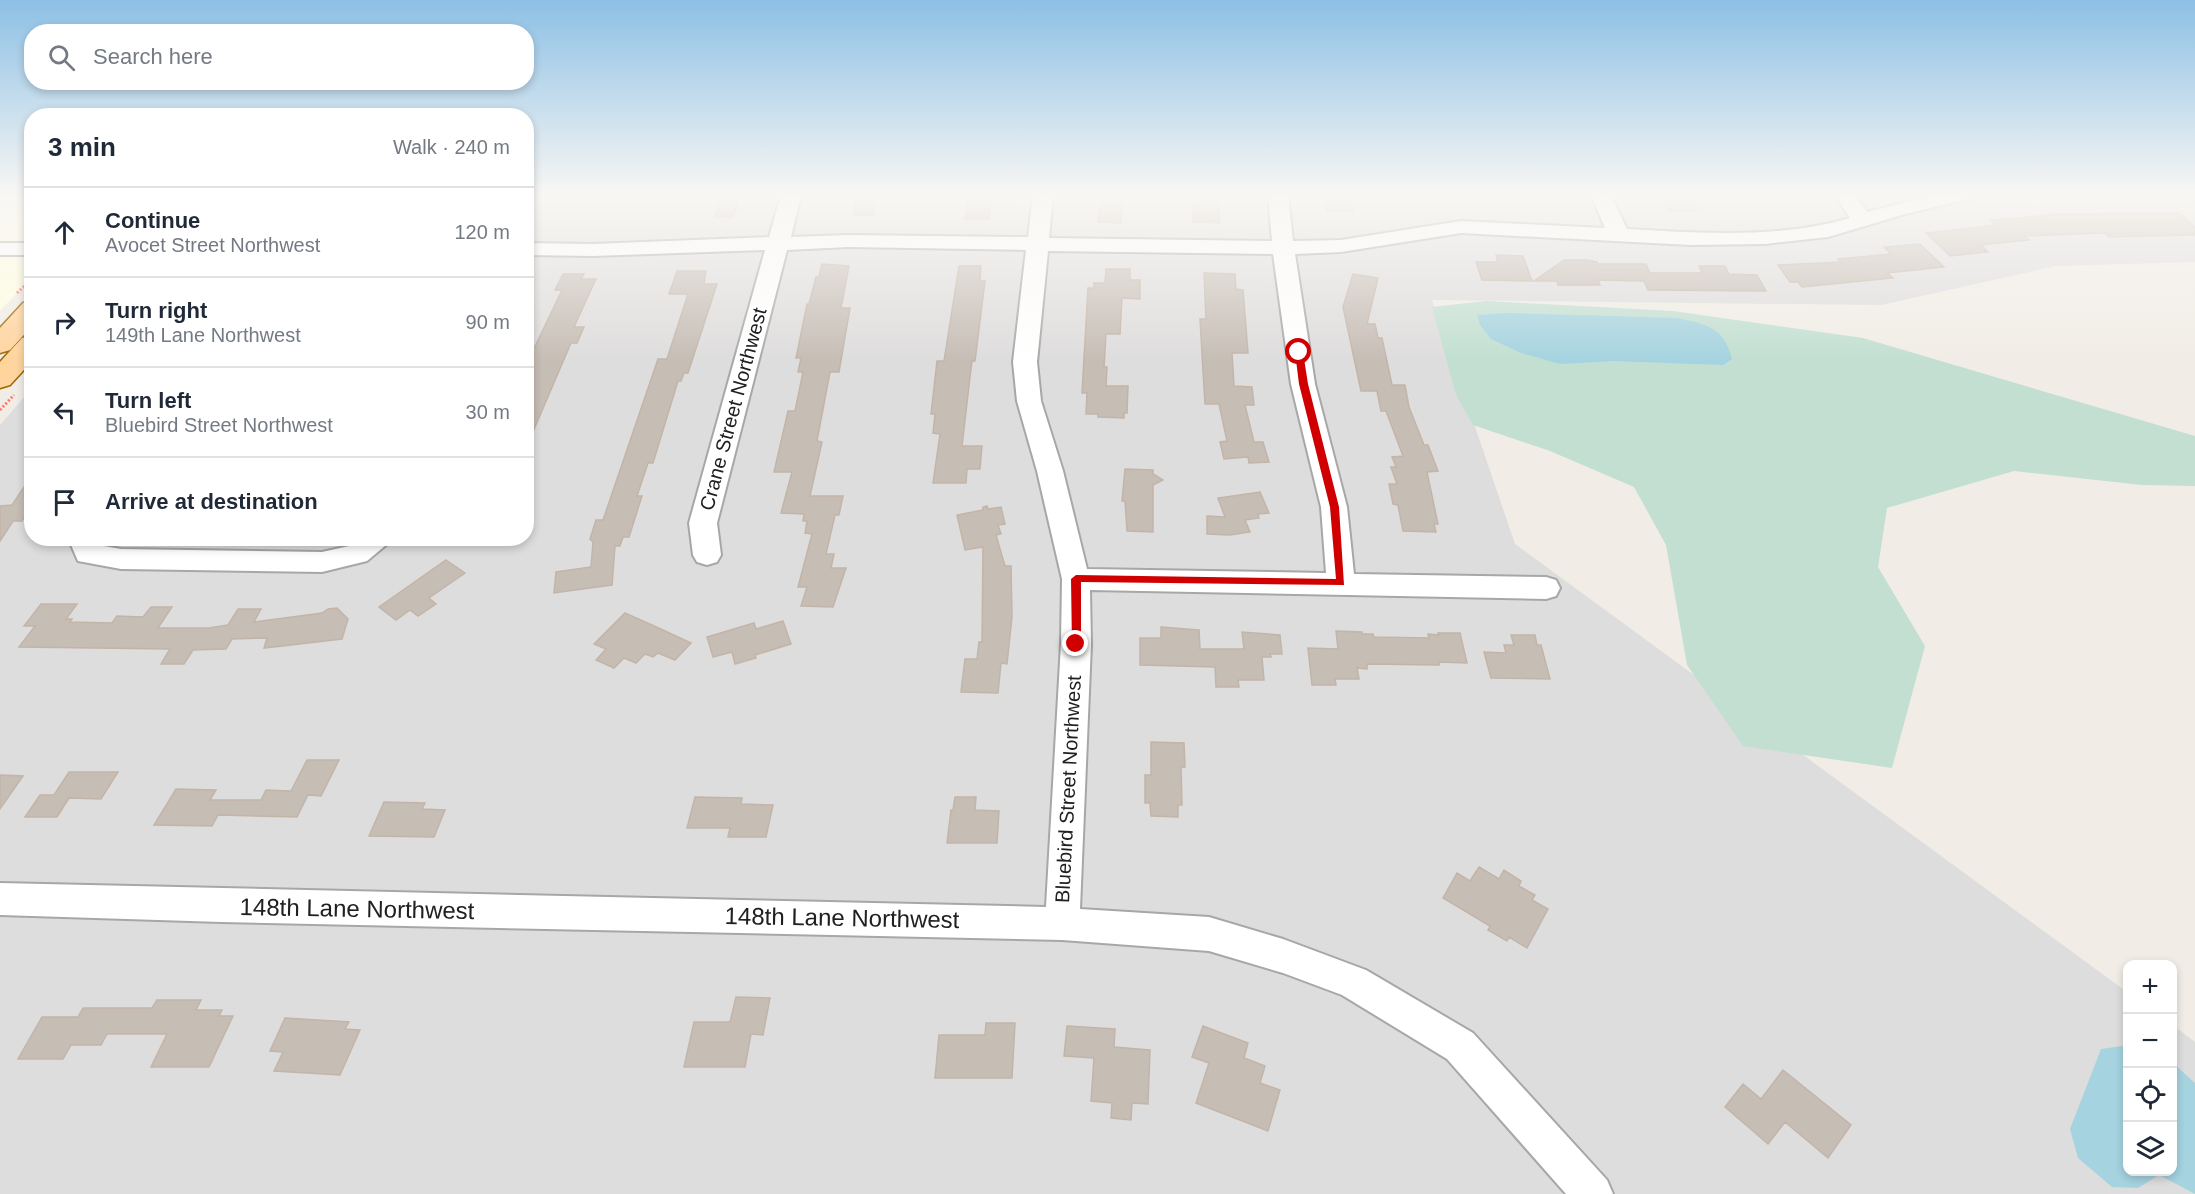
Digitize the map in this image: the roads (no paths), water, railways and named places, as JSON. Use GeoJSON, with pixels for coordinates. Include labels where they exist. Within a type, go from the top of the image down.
{"type":"FeatureCollection","features":[{"type":"Feature","properties":{"kind":"main road"},"geometry":{"type":"LineString","coordinates":[[0,344],[24,318]]}},
{"type":"Feature","properties":{"kind":"main road"},"geometry":{"type":"LineString","coordinates":[[0,379],[24,353]]}},
{"type":"Feature","properties":{"kind":"street","name":"Crane Street Northwest"},"geometry":{"type":"LineString","coordinates":[[707,555],[703,523],[775,251]]}},
{"type":"Feature","properties":{"kind":"street","name":"Bluebird Street Northwest"},"geometry":{"type":"LineString","coordinates":[[1035,251],[1025,362],[1029,401],[1050,471],[1076,579],[1076,644],[1062,924]]}},
{"type":"Feature","properties":{"kind":"street"},"geometry":{"type":"LineString","coordinates":[[1283,251],[1303,384],[1334,507],[1341,582]]}},
{"type":"Feature","properties":{"kind":"street"},"geometry":{"type":"LineString","coordinates":[[85,546],[122,559],[322,562],[357,554],[366,546]]}},
{"type":"Feature","properties":{"kind":"street"},"geometry":{"type":"LineString","coordinates":[[1076,579],[1341,582],[1546,588]]}},
{"type":"Feature","properties":{"kind":"street","name":"148th Lane Northwest"},"geometry":{"type":"LineString","coordinates":[[0,899],[1062,924],[1209,934],[1283,956],[1353,982],[1460,1046],[1593,1194]]}},
{"type":"Feature","properties":{"kind":"water"},"geometry":{"type":"Polygon","coordinates":[[[1509,313],[1677,318],[1697,322],[1719,334],[1729,348],[1732,359],[1723,365],[1613,361],[1560,364],[1521,353],[1491,339],[1480,325],[1477,315],[1509,313]]]}},
{"type":"Feature","properties":{"kind":"water"},"geometry":{"type":"Polygon","coordinates":[[[2123,1046],[2123,1176],[2157,1176],[2138,1188],[2112,1187],[2078,1158],[2070,1129],[2101,1049],[2123,1046]]]}},
{"type":"Feature","properties":{"kind":"water"},"geometry":{"type":"Polygon","coordinates":[[[2177,1067],[2195,1083],[2195,1194],[2161,1176],[2177,1176],[2177,1067]]]}}]}
